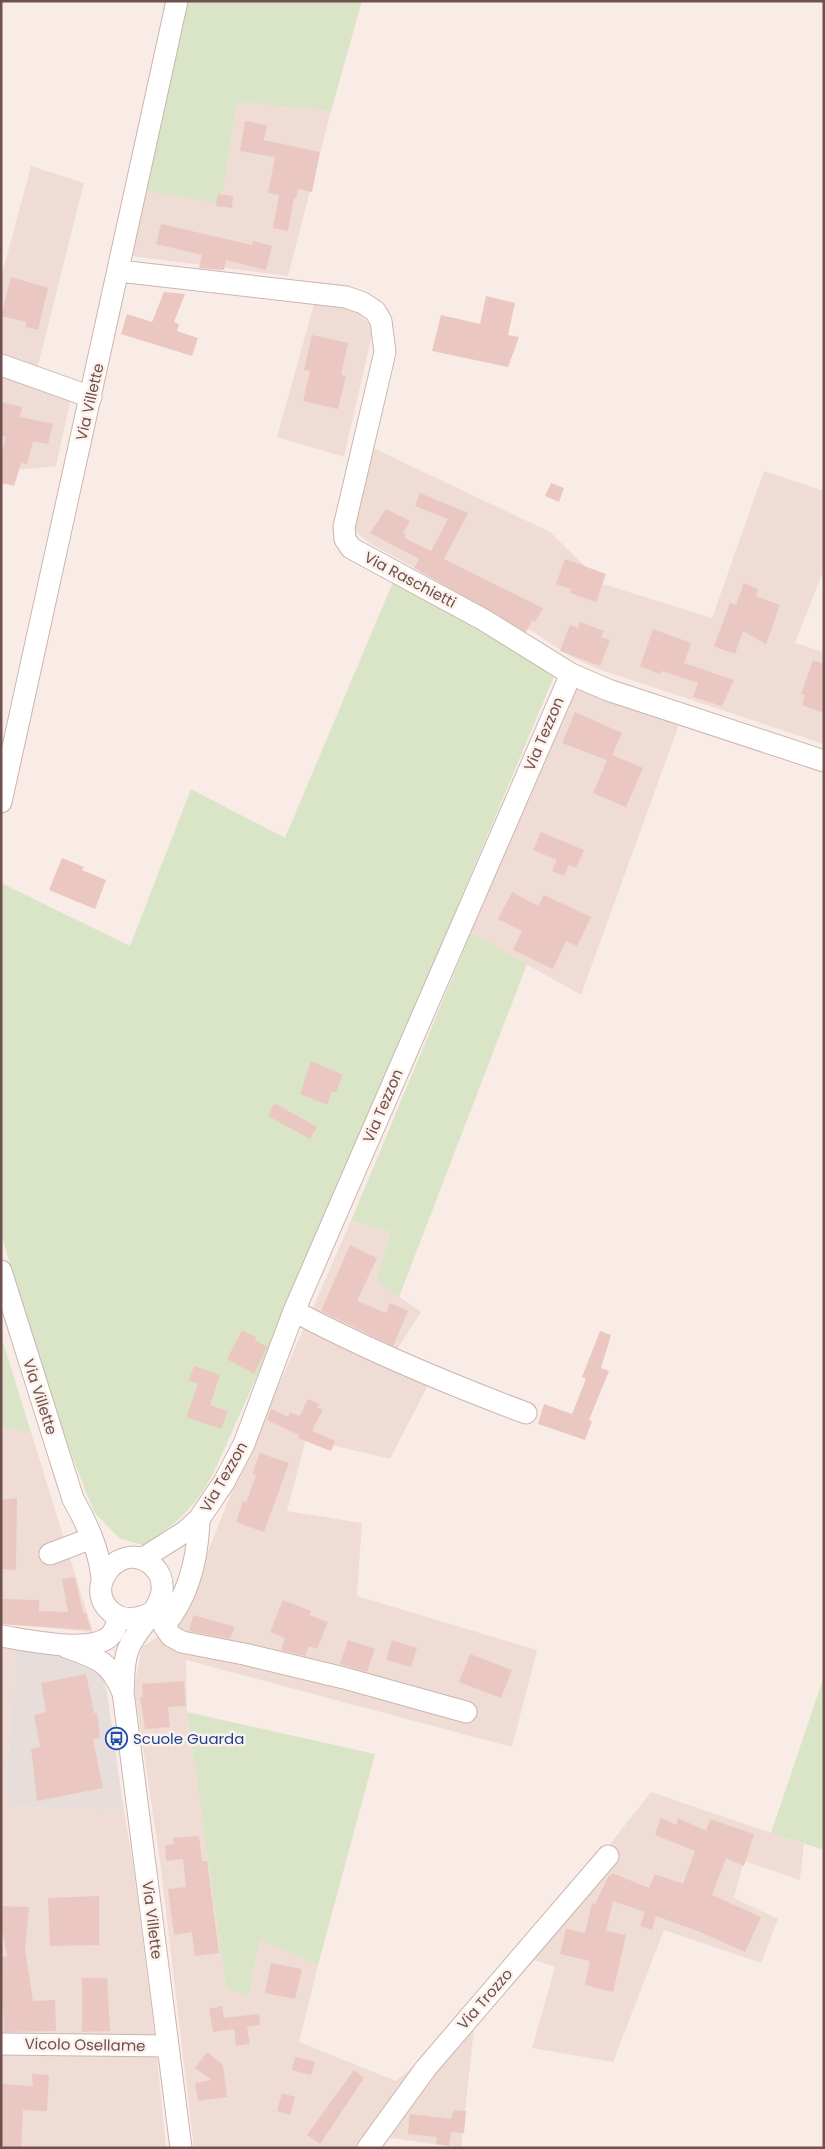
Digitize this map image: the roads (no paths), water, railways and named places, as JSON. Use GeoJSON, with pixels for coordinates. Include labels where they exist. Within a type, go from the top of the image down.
{"type":"FeatureCollection","features":[{"type":"Feature","properties":{"kind":"street","name":"Via Villette"},"geometry":{"type":"LineString","coordinates":[[1,802],[177,1]]}},
{"type":"Feature","properties":{"kind":"street","name":"Via Raschietti"},"geometry":{"type":"LineString","coordinates":[[119,271],[346,297],[375,310],[384,332],[385,352],[344,527],[345,539],[351,548],[484,620],[571,674],[608,690],[824,761]]}},
{"type":"Feature","properties":{"kind":"street"},"geometry":{"type":"LineString","coordinates":[[1,365],[91,397]]}},
{"type":"Feature","properties":{"kind":"street","name":"Via Tezzon"},"geometry":{"type":"LineString","coordinates":[[163,1586],[166,1565],[224,1482],[244,1444],[294,1311],[571,674]]}},
{"type":"Feature","properties":{"kind":"street","name":"Via Villette"},"geometry":{"type":"LineString","coordinates":[[1,1271],[70,1490],[100,1558],[102,1586],[108,1609],[122,1618],[116,1644],[116,1663],[123,1694],[181,2148]]}},
{"type":"Feature","properties":{"kind":"street"},"geometry":{"type":"LineString","coordinates":[[294,1311],[349,1341],[421,1373],[526,1413]]}},
{"type":"Feature","properties":{"kind":"street"},"geometry":{"type":"LineString","coordinates":[[193,1525],[199,1546],[193,1570],[180,1603],[164,1626],[171,1636],[182,1642],[244,1654],[344,1678],[466,1712]]}},
{"type":"Feature","properties":{"kind":"street","name":"Via Tezzon"},"geometry":{"type":"LineString","coordinates":[[135,1558],[193,1525]]}},
{"type":"Feature","properties":{"kind":"street","name":"Via Villette"},"geometry":{"type":"LineString","coordinates":[[89,1530],[156,1570],[163,1586],[158,1606],[150,1613],[128,1649],[123,1694]]}},
{"type":"Feature","properties":{"kind":"street"},"geometry":{"type":"LineString","coordinates":[[50,1554],[89,1530]]}},
{"type":"Feature","properties":{"kind":"street"},"geometry":{"type":"LineString","coordinates":[[65,1645],[87,1637],[102,1625],[104,1617],[102,1586],[112,1564],[135,1558]]}},
{"type":"Feature","properties":{"kind":"street"},"geometry":{"type":"LineString","coordinates":[[1,1636],[65,1645],[98,1642],[107,1639],[122,1618],[134,1619],[150,1613]]}},
{"type":"Feature","properties":{"kind":"street"},"geometry":{"type":"LineString","coordinates":[[65,1645],[108,1666],[116,1675],[123,1694]]}},
{"type":"Feature","properties":{"kind":"street","name":"Via Trozzo"},"geometry":{"type":"LineString","coordinates":[[368,2148],[426,2068],[608,1856]]}},
{"type":"Feature","properties":{"kind":"street","name":"Vicolo Osellame"},"geometry":{"type":"LineString","coordinates":[[1,2044],[168,2046]]}},
{"type":"Feature","properties":{"kind":"place","name":"Scuole Guarda"},"geometry":{"type":"Point","coordinates":[117,1739]}}]}
